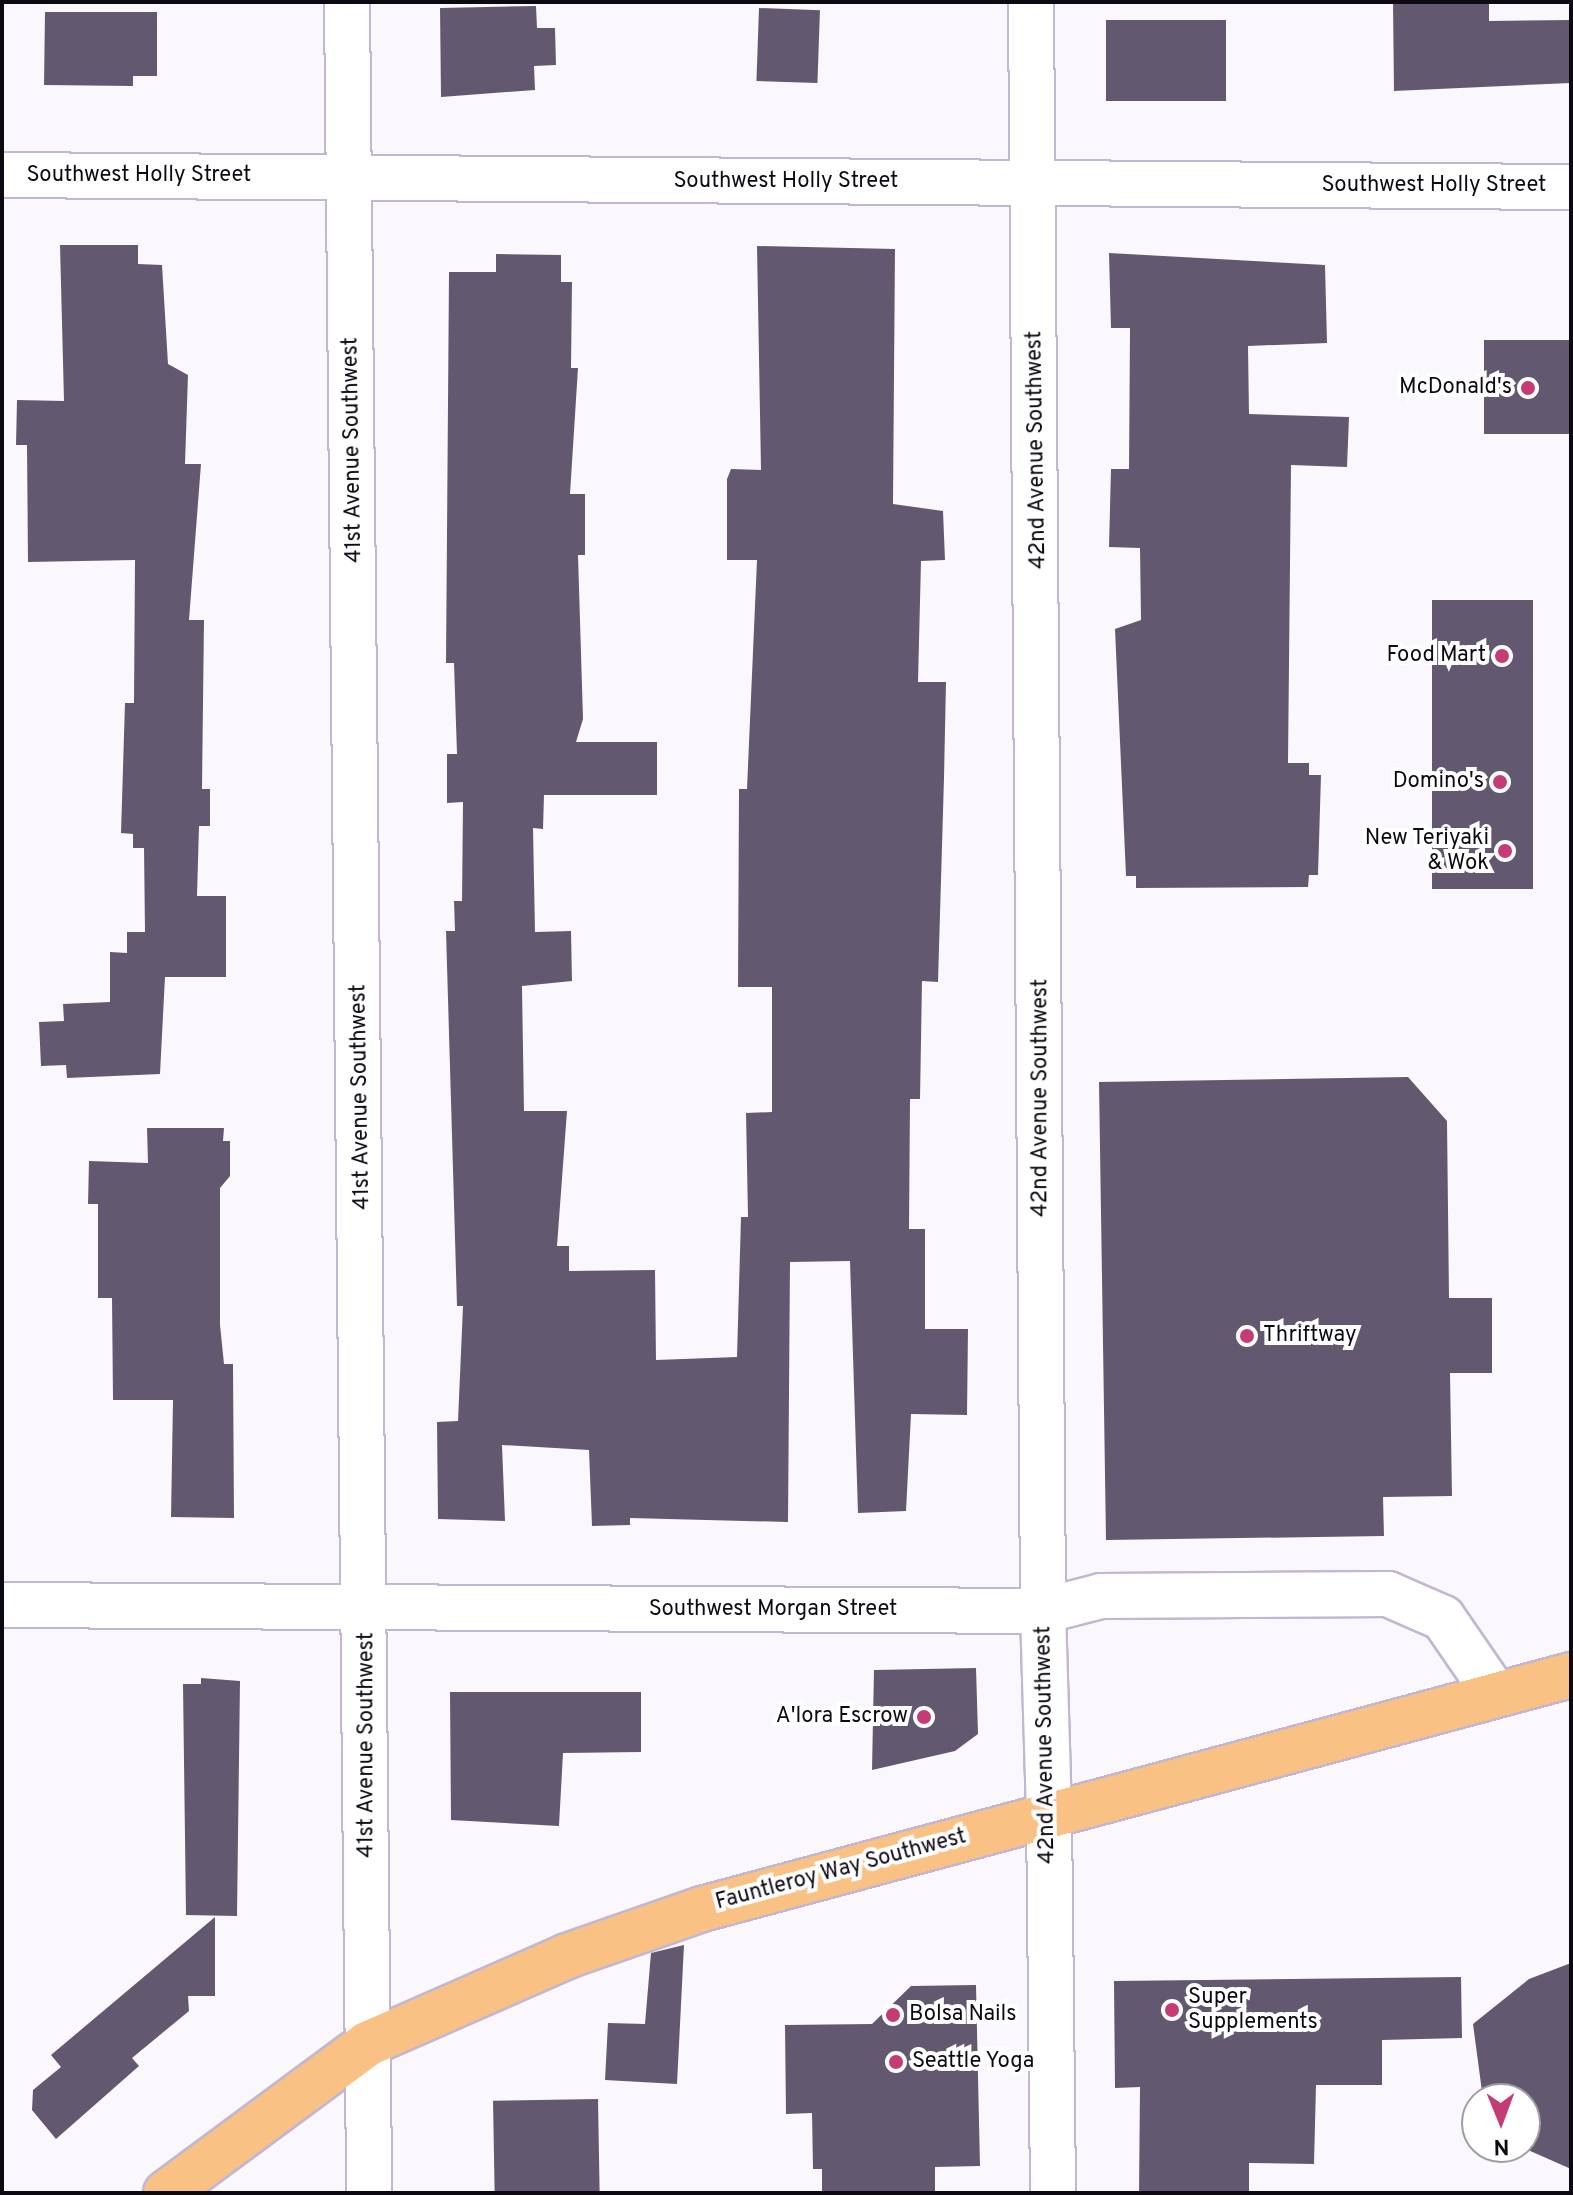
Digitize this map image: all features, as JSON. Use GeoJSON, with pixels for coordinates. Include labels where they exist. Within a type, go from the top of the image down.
{"type":"FeatureCollection","features":[{"type":"Feature","properties":{"kind":"main road","name":"Fauntleroy Way Southwest"},"geometry":{"type":"LineString","coordinates":[[166,2193],[367,2044],[567,1956],[702,1909],[1049,1812],[1571,1675]]}},
{"type":"Feature","properties":{"kind":"street","name":"41st Avenue Southwest"},"geometry":{"type":"LineString","coordinates":[[347,2],[367,1608],[369,2193]]}},
{"type":"Feature","properties":{"kind":"street","name":"42nd Avenue Southwest"},"geometry":{"type":"LineString","coordinates":[[1031,2],[1043,1611],[1049,1812],[1053,2193]]}},
{"type":"Feature","properties":{"kind":"street","name":"Southwest Holly Street"},"geometry":{"type":"LineString","coordinates":[[2,175],[1571,187]]}},
{"type":"Feature","properties":{"kind":"street","name":"Southwest Morgan Street"},"geometry":{"type":"LineString","coordinates":[[2,1605],[1043,1611],[1101,1596],[1388,1594],[1443,1618],[1496,1695]]}},
{"type":"Feature","properties":{"kind":"building"},"geometry":{"type":"Polygon","coordinates":[[[1393,2],[1489,2],[1489,21],[1571,20],[1571,83],[1394,91],[1393,2]]]}},
{"type":"Feature","properties":{"kind":"building"},"geometry":{"type":"Polygon","coordinates":[[[536,6],[537,28],[555,28],[556,65],[534,66],[535,90],[441,97],[440,8],[536,6]]]}},
{"type":"Feature","properties":{"kind":"building"},"geometry":{"type":"Polygon","coordinates":[[[759,8],[820,10],[817,83],[756,81],[759,8]]]}},
{"type":"Feature","properties":{"kind":"building"},"geometry":{"type":"Polygon","coordinates":[[[45,12],[157,12],[157,76],[133,76],[133,86],[44,85],[45,12]]]}},
{"type":"Feature","properties":{"kind":"building"},"geometry":{"type":"Polygon","coordinates":[[[1106,20],[1226,20],[1226,101],[1106,101],[1106,20]]]}},
{"type":"Feature","properties":{"kind":"building"},"geometry":{"type":"Polygon","coordinates":[[[60,245],[138,245],[138,264],[162,265],[168,364],[188,375],[185,464],[201,464],[189,620],[204,620],[202,789],[210,789],[210,826],[199,826],[197,896],[226,896],[226,977],[165,977],[160,1074],[67,1078],[66,1065],[41,1066],[39,1022],[64,1021],[63,1004],[110,1002],[110,952],[127,953],[127,932],[145,932],[144,848],[133,848],[133,834],[121,833],[125,703],[134,703],[135,560],[28,562],[27,445],[16,445],[17,400],[64,401],[60,245]]]}},
{"type":"Feature","properties":{"kind":"building"},"geometry":{"type":"Polygon","coordinates":[[[757,246],[895,249],[893,504],[943,511],[945,560],[921,561],[918,682],[946,682],[938,982],[922,981],[920,1099],[910,1099],[909,1229],[925,1229],[925,1329],[968,1329],[967,1415],[911,1414],[906,1511],[858,1513],[850,1261],[790,1262],[788,1522],[630,1518],[630,1525],[592,1526],[589,1450],[502,1445],[505,1521],[438,1519],[437,1422],[458,1421],[463,1306],[457,1306],[446,931],[455,931],[454,901],[462,901],[463,802],[447,803],[447,754],[457,754],[454,663],[446,663],[449,272],[496,272],[496,254],[561,255],[561,282],[572,282],[571,368],[578,368],[570,494],[585,494],[585,555],[578,555],[583,719],[576,742],[657,742],[657,795],[544,795],[543,829],[533,828],[535,932],[571,931],[572,981],[522,986],[524,1111],[567,1111],[557,1246],[569,1246],[569,1271],[655,1270],[656,1360],[737,1357],[741,1217],[748,1217],[746,1113],[772,1112],[772,987],[738,987],[739,789],[747,789],[757,560],[727,560],[727,479],[731,469],[761,470],[757,246]]]}},
{"type":"Feature","properties":{"kind":"building"},"geometry":{"type":"Polygon","coordinates":[[[1109,253],[1325,265],[1327,343],[1248,346],[1249,414],[1349,417],[1347,467],[1291,465],[1288,763],[1309,763],[1309,775],[1321,775],[1318,875],[1309,875],[1308,887],[1136,888],[1136,876],[1126,876],[1115,629],[1141,620],[1140,548],[1109,547],[1111,469],[1129,469],[1130,328],[1111,328],[1109,253]]]}},
{"type":"Feature","properties":{"kind":"building","name":"McDonald's"},"geometry":{"type":"Polygon","coordinates":[[[1484,340],[1571,340],[1571,434],[1484,434],[1484,340]]]}},
{"type":"Feature","properties":{"kind":"building"},"geometry":{"type":"Polygon","coordinates":[[[1432,600],[1533,600],[1533,889],[1432,889],[1432,600]]]}},
{"type":"Feature","properties":{"kind":"building","name":"Thriftway"},"geometry":{"type":"Polygon","coordinates":[[[1408,1077],[1447,1121],[1449,1298],[1492,1298],[1492,1373],[1450,1373],[1452,1496],[1383,1497],[1384,1536],[1106,1540],[1099,1082],[1408,1077]]]}},
{"type":"Feature","properties":{"kind":"building"},"geometry":{"type":"Polygon","coordinates":[[[147,1128],[224,1128],[223,1141],[230,1141],[230,1176],[220,1188],[220,1325],[224,1364],[233,1364],[234,1518],[171,1517],[173,1400],[113,1400],[112,1298],[98,1298],[98,1204],[88,1204],[89,1161],[148,1163],[147,1128]]]}},
{"type":"Feature","properties":{"kind":"building"},"geometry":{"type":"Polygon","coordinates":[[[976,1668],[978,1734],[955,1751],[872,1770],[874,1670],[976,1668]]]}},
{"type":"Feature","properties":{"kind":"building"},"geometry":{"type":"Polygon","coordinates":[[[201,1678],[240,1681],[237,1916],[186,1915],[183,1684],[201,1684],[201,1678]]]}},
{"type":"Feature","properties":{"kind":"building"},"geometry":{"type":"Polygon","coordinates":[[[450,1692],[641,1692],[641,1752],[563,1753],[559,1826],[451,1820],[450,1692]]]}},
{"type":"Feature","properties":{"kind":"building"},"geometry":{"type":"Polygon","coordinates":[[[215,1917],[215,1996],[188,1996],[189,2011],[132,2058],[139,2066],[56,2139],[32,2110],[33,2090],[61,2067],[51,2055],[215,1917]]]}},
{"type":"Feature","properties":{"kind":"building"},"geometry":{"type":"Polygon","coordinates":[[[684,1945],[677,2084],[605,2080],[608,2023],[645,2024],[651,1953],[684,1945]]]}},
{"type":"Feature","properties":{"kind":"building"},"geometry":{"type":"Polygon","coordinates":[[[1571,1963],[1571,2169],[1541,2156],[1541,2083],[1481,2083],[1473,2024],[1529,1979],[1571,1963]]]}},
{"type":"Feature","properties":{"kind":"building"},"geometry":{"type":"Polygon","coordinates":[[[1461,1977],[1462,2038],[1382,2040],[1382,2085],[1316,2085],[1314,2164],[1249,2163],[1249,2193],[1139,2193],[1140,2087],[1115,2088],[1114,1981],[1461,1977]]]}},
{"type":"Feature","properties":{"kind":"building"},"geometry":{"type":"Polygon","coordinates":[[[976,1985],[980,2166],[935,2167],[935,2193],[822,2193],[822,2169],[813,2169],[812,2113],[786,2114],[785,2025],[872,2024],[911,1986],[976,1985]]]}},
{"type":"Feature","properties":{"kind":"building"},"geometry":{"type":"Polygon","coordinates":[[[598,2099],[600,2193],[495,2193],[493,2101],[598,2099]]]}},
{"type":"Feature","properties":{"kind":"place","name":"McDonald's"},"geometry":{"type":"Point","coordinates":[1528,388]}},
{"type":"Feature","properties":{"kind":"place","name":"Food Mart"},"geometry":{"type":"Point","coordinates":[1502,656]}},
{"type":"Feature","properties":{"kind":"place","name":"Domino's"},"geometry":{"type":"Point","coordinates":[1500,782]}},
{"type":"Feature","properties":{"kind":"place","name":"New Teriyaki & Wok"},"geometry":{"type":"Point","coordinates":[1505,851]}},
{"type":"Feature","properties":{"kind":"place","name":"Thriftway"},"geometry":{"type":"Point","coordinates":[1247,1336]}},
{"type":"Feature","properties":{"kind":"place","name":"A'lora Escrow"},"geometry":{"type":"Point","coordinates":[924,1717]}},
{"type":"Feature","properties":{"kind":"place","name":"Super Supplements"},"geometry":{"type":"Point","coordinates":[1172,2010]}},
{"type":"Feature","properties":{"kind":"place","name":"Bolsa Nails"},"geometry":{"type":"Point","coordinates":[893,2015]}},
{"type":"Feature","properties":{"kind":"place","name":"Seattle Yoga"},"geometry":{"type":"Point","coordinates":[896,2062]}}]}
